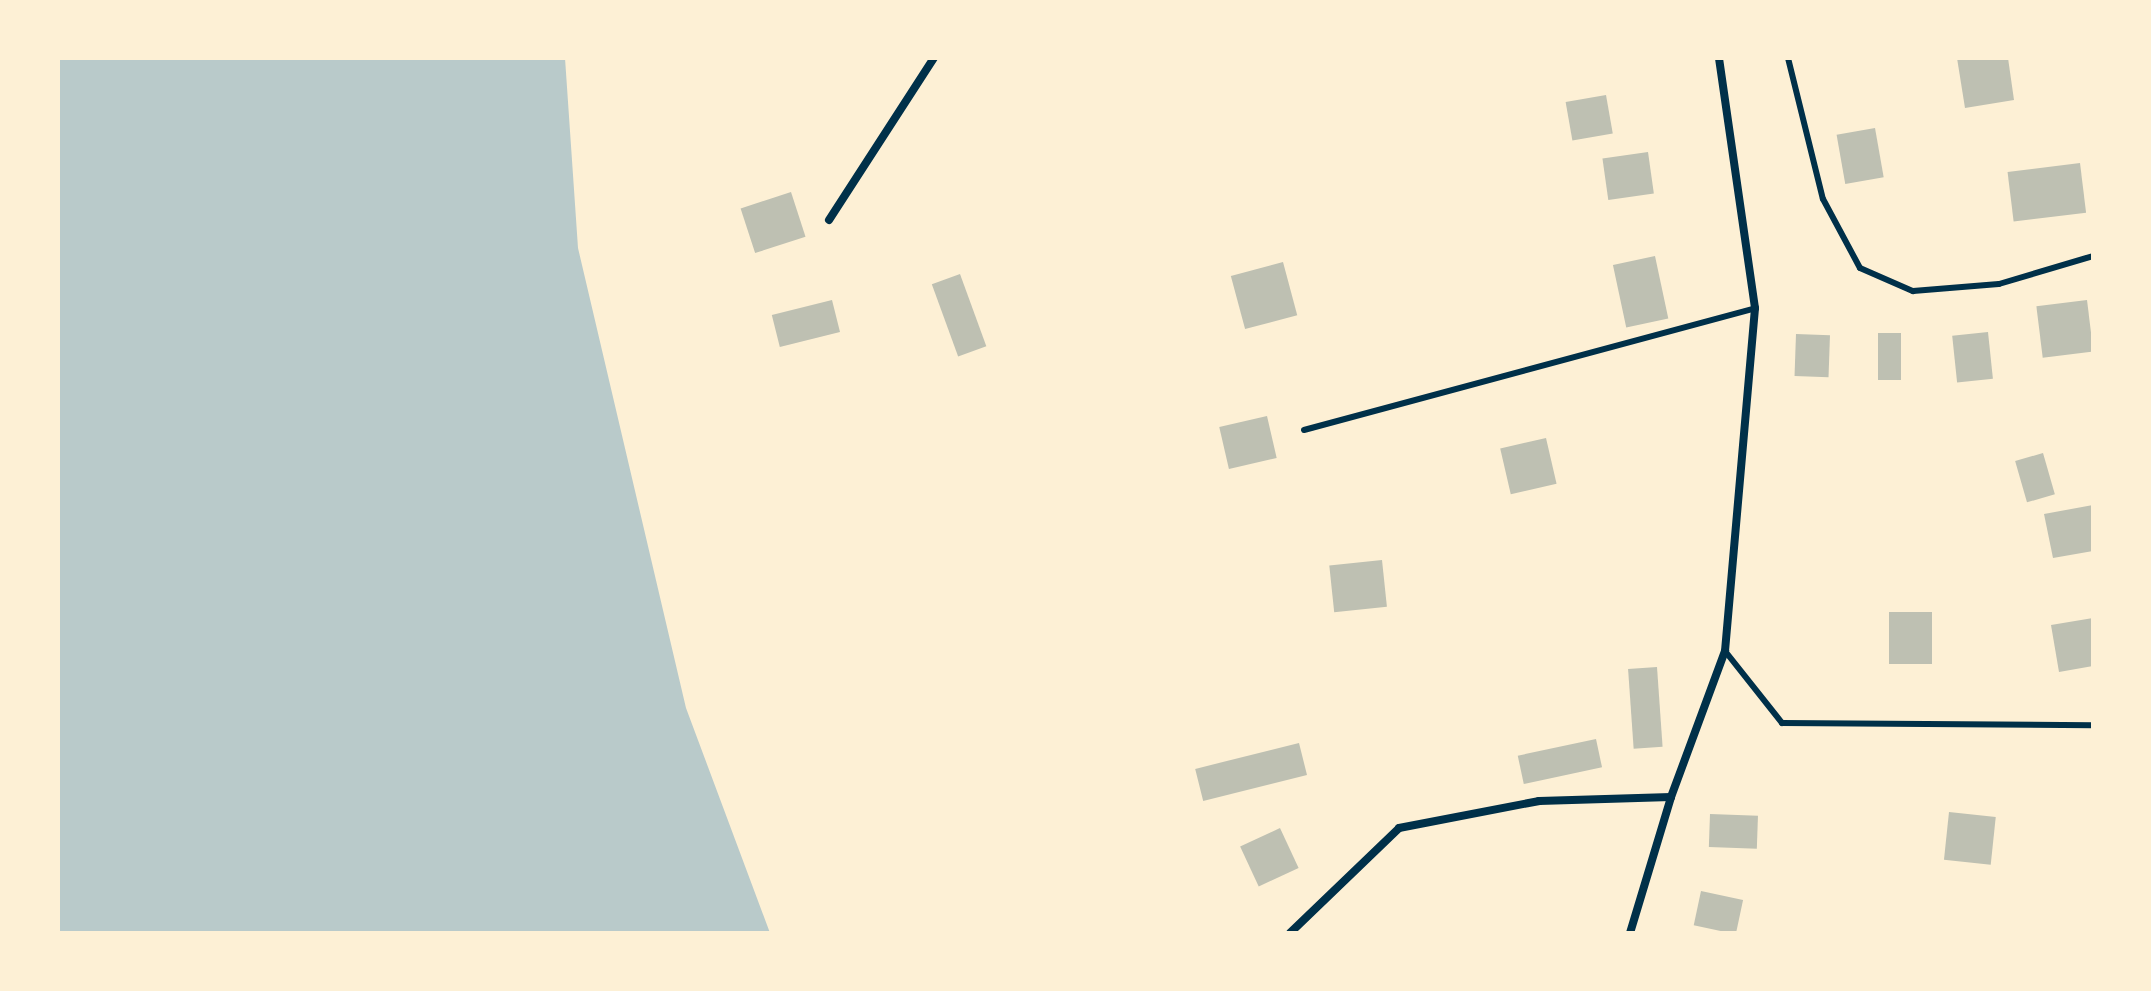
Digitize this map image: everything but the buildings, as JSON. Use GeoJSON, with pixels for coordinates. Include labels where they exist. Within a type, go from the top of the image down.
{"type":"FeatureCollection","features":[{"type":"Feature","properties":{"kind":"street"},"geometry":{"type":"LineString","coordinates":[[829,220],[934,58]]}},
{"type":"Feature","properties":{"kind":"street"},"geometry":{"type":"LineString","coordinates":[[1630,933],[1671,797],[1725,651],[1755,308],[1719,58]]}},
{"type":"Feature","properties":{"kind":"street"},"geometry":{"type":"LineString","coordinates":[[1290,933],[1399,828],[1539,801],[1671,797]]}},
{"type":"Feature","properties":{"kind":"lane"},"geometry":{"type":"LineString","coordinates":[[1788,58],[1823,199],[1860,268],[1913,291],[1999,284],[2093,256]]}},
{"type":"Feature","properties":{"kind":"lane"},"geometry":{"type":"LineString","coordinates":[[1304,430],[1755,308]]}},
{"type":"Feature","properties":{"kind":"lane"},"geometry":{"type":"LineString","coordinates":[[1725,651],[1782,723],[2093,725]]}},
{"type":"Feature","properties":{"kind":"shaded area"},"geometry":{"type":"Polygon","coordinates":[[[58,58],[565,58],[578,248],[686,708],[770,933],[58,933],[58,58]]]}}]}
